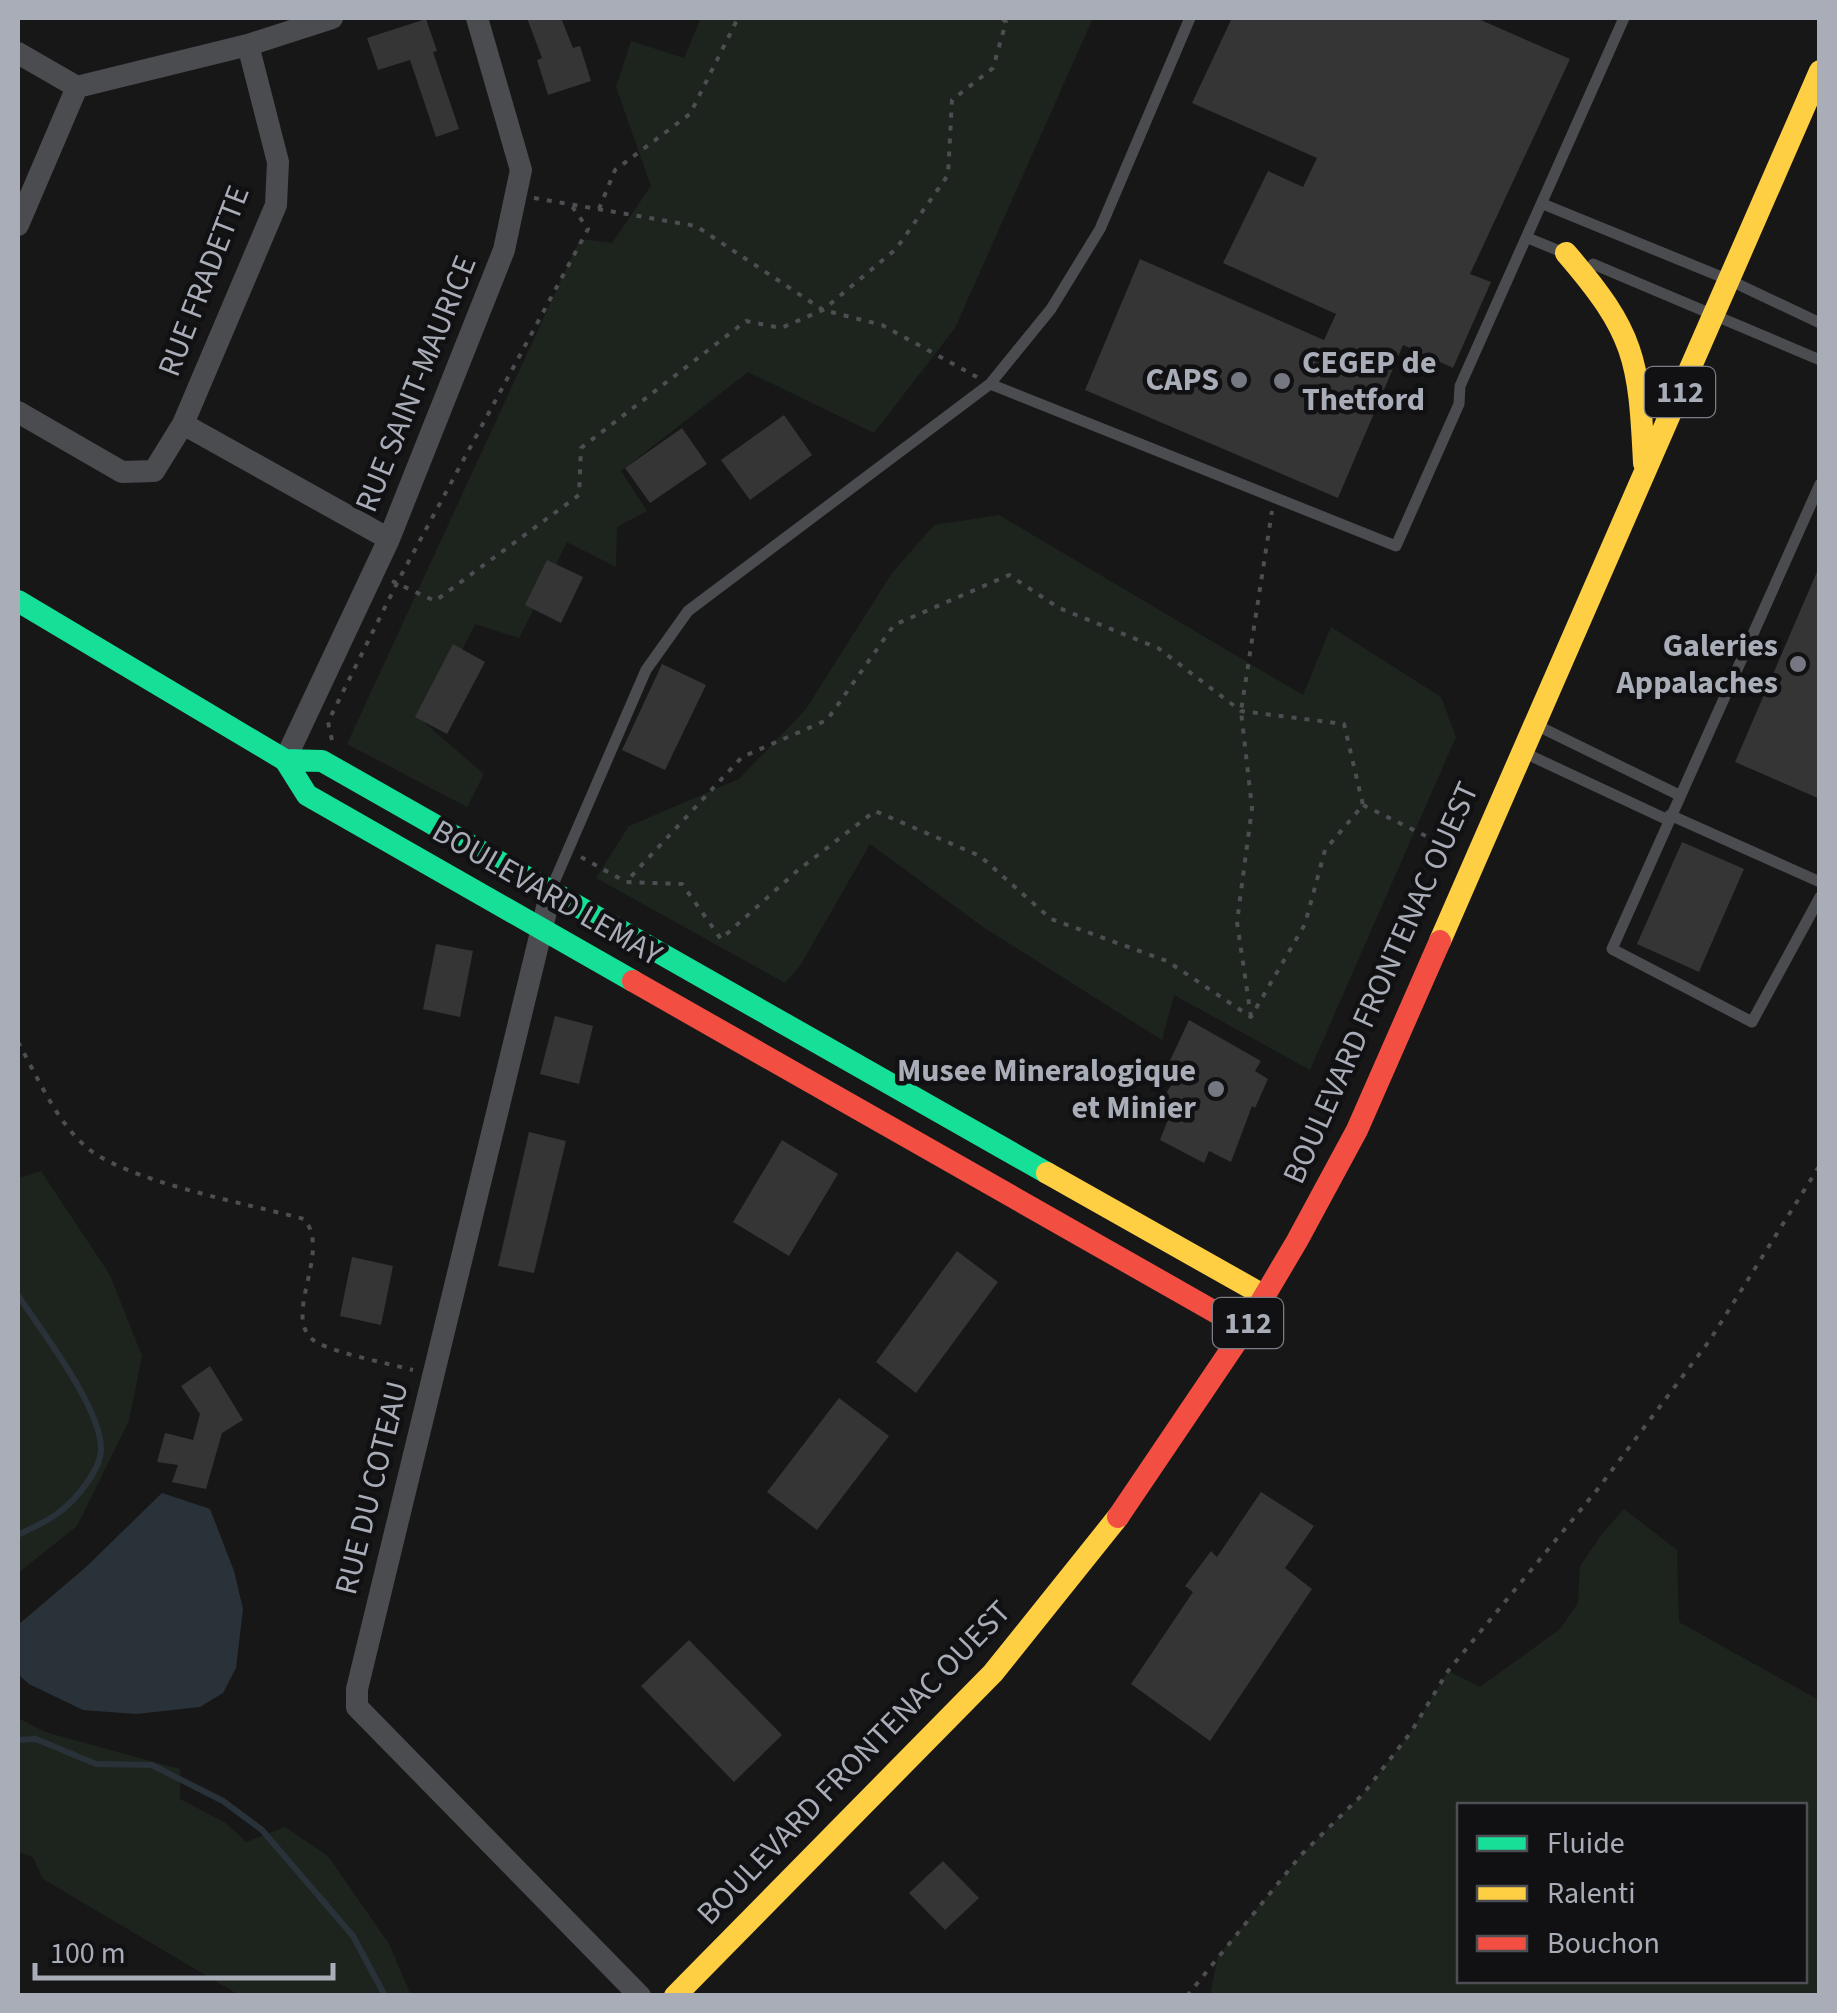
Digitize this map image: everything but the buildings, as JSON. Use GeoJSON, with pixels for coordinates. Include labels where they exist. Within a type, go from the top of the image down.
{"type":"FeatureCollection","features":[{"type":"Feature","properties":{"kind":"street"},"geometry":{"type":"LineString","coordinates":[[18,53],[78,87],[248,45],[332,18]]}},
{"type":"Feature","properties":{"kind":"street","name":"RUE SAINT-MAURICE"},"geometry":{"type":"LineString","coordinates":[[285,760],[389,539],[504,250],[522,170],[477,18]]}},
{"type":"Feature","properties":{"kind":"street","name":"RUE FRADETTE"},"geometry":{"type":"LineString","coordinates":[[18,412],[122,472],[154,471],[184,424],[276,206],[278,162],[248,45]]}},
{"type":"Feature","properties":{"kind":"street","name":"BOULEVARD FRONTENAC OUEST"},"geometry":{"type":"LineString","coordinates":[[675,1996],[993,1673],[1133,1498],[1245,1328],[1357,1130],[1820,71]]}},
{"type":"Feature","properties":{"kind":"street"},"geometry":{"type":"LineString","coordinates":[[18,225],[78,87]]}},
{"type":"Feature","properties":{"kind":"street"},"geometry":{"type":"LineString","coordinates":[[1566,254],[1606,300],[1626,336],[1640,394],[1645,470]]}},
{"type":"Feature","properties":{"kind":"street"},"geometry":{"type":"LineString","coordinates":[[184,424],[389,539]]}},
{"type":"Feature","properties":{"kind":"street","name":"BOULEVARD LEMAY"},"geometry":{"type":"LineString","coordinates":[[18,601],[285,760],[307,794],[1245,1328]]}},
{"type":"Feature","properties":{"kind":"street","name":"BOULEVARD LEMAY"},"geometry":{"type":"LineString","coordinates":[[285,760],[322,762],[1264,1296]]}},
{"type":"Feature","properties":{"kind":"street","name":"RUE DU COTEAU"},"geometry":{"type":"LineString","coordinates":[[551,891],[357,1689],[357,1707],[640,1996]]}},
{"type":"Feature","properties":{"kind":"street"},"geometry":{"type":"LineString","coordinates":[[789,1069],[804,1034]]}},
{"type":"Feature","properties":{"kind":"street"},"geometry":{"type":"LineString","coordinates":[[1065,1226],[1080,1192]]}},
{"type":"Feature","properties":{"kind":"lane"},"geometry":{"type":"LineString","coordinates":[[551,891],[646,670],[688,611],[990,384],[1051,309],[1100,229],[1190,18]]}},
{"type":"Feature","properties":{"kind":"lane"},"geometry":{"type":"LineString","coordinates":[[990,384],[1396,546],[1459,404],[1460,386],[1624,18]]}},
{"type":"Feature","properties":{"kind":"lane"},"geometry":{"type":"LineString","coordinates":[[1542,204],[1729,280],[1820,324]]}},
{"type":"Feature","properties":{"kind":"lane"},"geometry":{"type":"LineString","coordinates":[[1528,238],[1820,360]]}},
{"type":"Feature","properties":{"kind":"lane"},"geometry":{"type":"LineString","coordinates":[[1820,484],[1612,949],[1752,1022],[1820,898]]}},
{"type":"Feature","properties":{"kind":"lane"},"geometry":{"type":"LineString","coordinates":[[1532,724],[1680,796]]}},
{"type":"Feature","properties":{"kind":"lane"},"geometry":{"type":"LineString","coordinates":[[1520,751],[1820,882]]}},
{"type":"Feature","properties":{"kind":"path"},"geometry":{"type":"LineString","coordinates":[[599,210],[615,170],[690,114],[738,18]]}},
{"type":"Feature","properties":{"kind":"path"},"geometry":{"type":"LineString","coordinates":[[374,572],[435,601],[579,494],[580,448],[746,320],[781,328],[823,310],[896,249],[948,175],[952,100],[993,68],[1006,22],[1002,18]]}},
{"type":"Feature","properties":{"kind":"path"},"geometry":{"type":"LineString","coordinates":[[518,196],[696,226],[823,310],[882,325],[990,384]]}},
{"type":"Feature","properties":{"kind":"path"},"geometry":{"type":"LineString","coordinates":[[336,752],[328,722],[397,583],[588,228],[572,205]]}},
{"type":"Feature","properties":{"kind":"path"},"geometry":{"type":"LineString","coordinates":[[1251,1017],[1237,922],[1252,808],[1242,710],[1274,498]]}},
{"type":"Feature","properties":{"kind":"path"},"geometry":{"type":"LineString","coordinates":[[626,882],[742,757],[827,720],[894,625],[1010,576],[1059,608],[1158,648],[1242,710],[1344,724],[1363,805]]}},
{"type":"Feature","properties":{"kind":"path"},"geometry":{"type":"LineString","coordinates":[[1363,805],[1442,844]]}},
{"type":"Feature","properties":{"kind":"path"},"geometry":{"type":"LineString","coordinates":[[1251,1017],[1305,924],[1325,850],[1363,805]]}},
{"type":"Feature","properties":{"kind":"path"},"geometry":{"type":"LineString","coordinates":[[568,850],[626,882],[682,884],[721,939],[797,871],[874,811],[980,856],[1051,919],[1167,961],[1251,1017]]}},
{"type":"Feature","properties":{"kind":"path"},"geometry":{"type":"LineString","coordinates":[[18,1042],[61,1116],[85,1146],[121,1169],[304,1219],[312,1228],[314,1244],[302,1317],[305,1333],[318,1343],[432,1376]]}},
{"type":"Feature","properties":{"kind":"path"},"geometry":{"type":"LineString","coordinates":[[1187,1996],[1301,1856],[1364,1793],[1411,1732],[1448,1671],[1597,1490],[1710,1340],[1820,1166]]}},
{"type":"Feature","properties":{"kind":"shaded area"},"geometry":{"type":"Polygon","coordinates":[[[701,18],[1093,18],[955,328],[874,433],[748,372],[621,471],[647,511],[617,527],[616,567],[567,542],[519,638],[475,624],[426,724],[484,774],[467,807],[347,744],[580,239],[612,243],[651,186],[616,87],[631,41],[684,58],[701,18]]]}},
{"type":"Feature","properties":{"kind":"shaded area"},"geometry":{"type":"Polygon","coordinates":[[[999,515],[1303,695],[1331,627],[1441,697],[1456,737],[1310,1070],[1174,995],[1162,1040],[983,927],[870,844],[800,966],[785,983],[596,878],[629,826],[739,779],[806,709],[892,573],[934,525],[999,515]]]}},
{"type":"Feature","properties":{"kind":"shaded area"},"geometry":{"type":"Polygon","coordinates":[[[41,1171],[110,1275],[142,1356],[129,1421],[77,1526],[18,1573],[18,1178],[41,1171]]]}},
{"type":"Feature","properties":{"kind":"shaded area"},"geometry":{"type":"Polygon","coordinates":[[[162,1493],[210,1509],[234,1571],[243,1609],[236,1668],[223,1693],[200,1707],[136,1714],[83,1710],[29,1684],[18,1674],[18,1625],[85,1568],[162,1493]]]}},
{"type":"Feature","properties":{"kind":"shaded area"},"geometry":{"type":"Polygon","coordinates":[[[1624,1509],[1677,1550],[1679,1622],[1819,1700],[1819,1995],[1210,1995],[1218,1956],[1301,1855],[1364,1793],[1411,1732],[1448,1671],[1480,1687],[1560,1629],[1578,1603],[1580,1566],[1624,1509]]]}},
{"type":"Feature","properties":{"kind":"shaded area"},"geometry":{"type":"Polygon","coordinates":[[[18,1718],[45,1732],[180,1769],[180,1799],[226,1823],[246,1842],[285,1827],[328,1856],[389,1944],[411,1995],[239,1995],[43,1879],[33,1857],[18,1852],[18,1718]]]}},
{"type":"Feature","properties":{"kind":"waterway"},"geometry":{"type":"LineString","coordinates":[[18,1295],[81,1392],[99,1433],[101,1450],[86,1485],[72,1501],[18,1535]]}},
{"type":"Feature","properties":{"kind":"waterway"},"geometry":{"type":"LineString","coordinates":[[18,1740],[36,1739],[96,1764],[152,1765],[223,1801],[262,1830],[353,1936],[385,1996]]}},
{"type":"Feature","properties":{"kind":"traffic: fast"},"geometry":{"type":"LineString","coordinates":[[18,601],[285,760],[307,795],[633,981]]}},
{"type":"Feature","properties":{"kind":"traffic: fast"},"geometry":{"type":"LineString","coordinates":[[285,760],[322,761],[1047,1173]]}},
{"type":"Feature","properties":{"kind":"traffic: slow"},"geometry":{"type":"LineString","coordinates":[[1440,941],[1820,71]]}},
{"type":"Feature","properties":{"kind":"traffic: slow"},"geometry":{"type":"LineString","coordinates":[[1566,253],[1607,305],[1629,349],[1639,398],[1644,463]]}},
{"type":"Feature","properties":{"kind":"traffic: slow"},"geometry":{"type":"LineString","coordinates":[[1047,1173],[1265,1296]]}},
{"type":"Feature","properties":{"kind":"traffic: slow"},"geometry":{"type":"LineString","coordinates":[[675,1996],[993,1673],[1118,1517]]}},
{"type":"Feature","properties":{"kind":"traffic: jam"},"geometry":{"type":"LineString","coordinates":[[1118,1517],[1245,1329],[1297,1241],[1357,1130],[1440,941]]}},
{"type":"Feature","properties":{"kind":"traffic: jam"},"geometry":{"type":"LineString","coordinates":[[633,981],[1245,1329]]}},
{"type":"Feature","properties":{"kind":"place","name":"CAPS"},"geometry":{"type":"Point","coordinates":[1239,380]}},
{"type":"Feature","properties":{"kind":"place","name":"CEGEP de Thetford"},"geometry":{"type":"Point","coordinates":[1282,381]}},
{"type":"Feature","properties":{"kind":"place","name":"Galeries Appalaches"},"geometry":{"type":"Point","coordinates":[1798,664]}},
{"type":"Feature","properties":{"kind":"place","name":"Musee Mineralogique et Minier"},"geometry":{"type":"Point","coordinates":[1216,1089]}}]}
